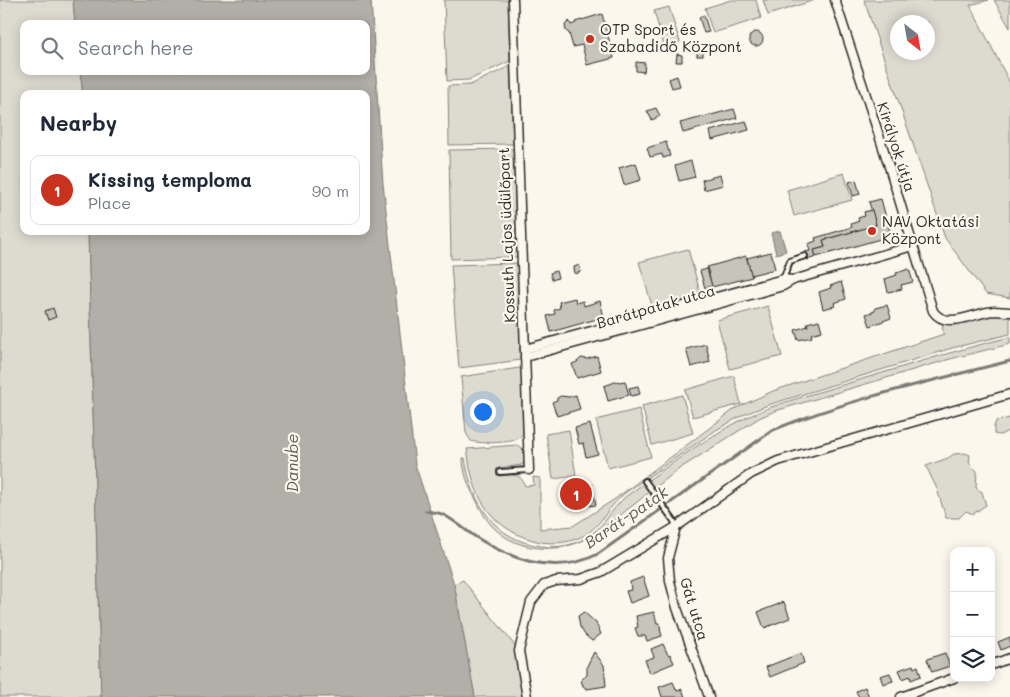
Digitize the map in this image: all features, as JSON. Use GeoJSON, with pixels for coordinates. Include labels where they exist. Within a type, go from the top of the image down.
{"type":"FeatureCollection","features":[{"type":"Feature","properties":{"kind":"street","name":"Kossuth Lajos üdülőpart"},"geometry":{"type":"LineString","coordinates":[[513,0],[529,470]]}},
{"type":"Feature","properties":{"kind":"street","name":"Királyok útja"},"geometry":{"type":"LineString","coordinates":[[835,0],[887,160],[933,311],[937,316],[946,320],[993,311],[1010,312]]}},
{"type":"Feature","properties":{"kind":"street","name":"Barátpatak utca"},"geometry":{"type":"LineString","coordinates":[[590,335],[783,286],[792,280],[913,246]]}},
{"type":"Feature","properties":{"kind":"street","name":"Barátpatak utca"},"geometry":{"type":"LineString","coordinates":[[525,353],[783,278],[792,280]]}},
{"type":"Feature","properties":{"kind":"street"},"geometry":{"type":"LineString","coordinates":[[527,697],[520,651],[531,602],[538,590],[550,582],[581,579],[601,572],[676,527],[751,474],[778,462],[1010,394]]}},
{"type":"Feature","properties":{"kind":"street","name":"Gát utca"},"geometry":{"type":"LineString","coordinates":[[676,527],[668,558],[670,581],[677,608],[709,697]]}},
{"type":"Feature","properties":{"kind":"street"},"geometry":{"type":"LineString","coordinates":[[995,663],[1010,658]]}},
{"type":"Feature","properties":{"kind":"street"},"geometry":{"type":"LineString","coordinates":[[901,697],[950,679]]}},
{"type":"Feature","properties":{"kind":"lane"},"geometry":{"type":"LineString","coordinates":[[783,278],[790,261],[805,256]]}},
{"type":"Feature","properties":{"kind":"lane"},"geometry":{"type":"LineString","coordinates":[[500,472],[529,470]]}},
{"type":"Feature","properties":{"kind":"lane"},"geometry":{"type":"LineString","coordinates":[[645,481],[674,521],[676,527]]}},
{"type":"Feature","properties":{"kind":"shaded area"},"geometry":{"type":"Polygon","coordinates":[[[0,0],[73,0],[75,20],[20,20],[20,75],[81,75],[82,90],[20,90],[20,235],[88,235],[101,697],[0,697],[0,0]]]}},
{"type":"Feature","properties":{"kind":"shaded area"},"geometry":{"type":"Polygon","coordinates":[[[444,0],[508,0],[510,61],[469,80],[447,81],[444,0]]]}},
{"type":"Feature","properties":{"kind":"shaded area"},"geometry":{"type":"Polygon","coordinates":[[[731,0],[756,0],[761,18],[713,33],[705,8],[731,0]]]}},
{"type":"Feature","properties":{"kind":"shaded area"},"geometry":{"type":"Polygon","coordinates":[[[763,0],[815,0],[768,15],[763,0]]]}},
{"type":"Feature","properties":{"kind":"shaded area"},"geometry":{"type":"Polygon","coordinates":[[[864,0],[989,0],[970,5],[1010,83],[1010,298],[986,294],[945,238],[864,0]]]}},
{"type":"Feature","properties":{"kind":"shaded area"},"geometry":{"type":"Polygon","coordinates":[[[994,0],[1010,0],[1010,28],[994,0]]]}},
{"type":"Feature","properties":{"kind":"shaded area"},"geometry":{"type":"Polygon","coordinates":[[[669,7],[680,42],[664,46],[654,11],[669,7]]]}},
{"type":"Feature","properties":{"kind":"shaded area"},"geometry":{"type":"Polygon","coordinates":[[[510,66],[513,144],[449,145],[448,86],[470,85],[510,66]]]}},
{"type":"Feature","properties":{"kind":"shaded area"},"geometry":{"type":"Polygon","coordinates":[[[513,149],[517,257],[451,259],[449,150],[513,149]]]}},
{"type":"Feature","properties":{"kind":"shaded area"},"geometry":{"type":"Polygon","coordinates":[[[844,173],[852,200],[794,216],[787,190],[844,173]]]}},
{"type":"Feature","properties":{"kind":"shaded area"},"geometry":{"type":"Polygon","coordinates":[[[688,249],[701,296],[653,309],[639,262],[688,249]]]}},
{"type":"Feature","properties":{"kind":"shaded area"},"geometry":{"type":"Polygon","coordinates":[[[517,263],[521,360],[459,368],[451,265],[517,263]]]}},
{"type":"Feature","properties":{"kind":"shaded area"},"geometry":{"type":"Polygon","coordinates":[[[768,306],[782,356],[730,369],[717,320],[768,306]]]}},
{"type":"Feature","properties":{"kind":"shaded area"},"geometry":{"type":"Polygon","coordinates":[[[989,314],[1010,314],[1010,334],[952,348],[768,405],[743,415],[716,430],[625,493],[593,529],[576,539],[556,543],[543,542],[513,532],[503,526],[487,510],[476,488],[470,469],[467,449],[517,445],[523,449],[526,458],[522,465],[498,468],[499,476],[518,476],[525,486],[534,485],[533,477],[540,478],[540,529],[573,526],[615,499],[736,408],[773,391],[944,334],[942,326],[944,323],[989,314]]]}},
{"type":"Feature","properties":{"kind":"shaded area"},"geometry":{"type":"Polygon","coordinates":[[[1010,337],[1010,344],[950,359],[775,411],[759,418],[679,469],[599,532],[596,531],[593,535],[569,546],[542,548],[528,546],[504,536],[485,517],[470,489],[465,473],[463,458],[465,458],[468,474],[479,503],[498,527],[510,536],[541,546],[569,545],[592,534],[625,497],[651,478],[705,441],[745,418],[798,398],[945,354],[1010,337]]]}},
{"type":"Feature","properties":{"kind":"shaded area"},"geometry":{"type":"Polygon","coordinates":[[[521,369],[523,433],[517,439],[508,441],[487,443],[471,441],[466,433],[461,377],[521,369]]]}},
{"type":"Feature","properties":{"kind":"shaded area"},"geometry":{"type":"Polygon","coordinates":[[[734,376],[741,404],[693,417],[685,390],[734,376]]]}},
{"type":"Feature","properties":{"kind":"shaded area"},"geometry":{"type":"Polygon","coordinates":[[[682,395],[693,433],[652,445],[642,406],[682,395]]]}},
{"type":"Feature","properties":{"kind":"shaded area"},"geometry":{"type":"Polygon","coordinates":[[[639,409],[651,457],[608,468],[596,420],[639,409]]]}},
{"type":"Feature","properties":{"kind":"shaded area"},"geometry":{"type":"Polygon","coordinates":[[[1010,418],[1010,430],[1000,435],[994,434],[996,421],[1010,418]]]}},
{"type":"Feature","properties":{"kind":"shaded area"},"geometry":{"type":"Polygon","coordinates":[[[569,430],[576,476],[553,479],[546,434],[569,430]]]}},
{"type":"Feature","properties":{"kind":"shaded area"},"geometry":{"type":"Polygon","coordinates":[[[965,453],[970,455],[969,463],[977,471],[976,488],[982,492],[986,505],[973,514],[966,511],[959,518],[946,518],[937,489],[926,466],[954,454],[965,453]]]}},
{"type":"Feature","properties":{"kind":"shaded area"},"geometry":{"type":"Polygon","coordinates":[[[463,580],[519,651],[527,697],[475,697],[454,584],[463,580]]]}},
{"type":"Feature","properties":{"kind":"water","name":"Danube"},"geometry":{"type":"Polygon","coordinates":[[[73,0],[371,0],[383,184],[415,464],[454,584],[475,697],[101,697],[88,235],[370,235],[370,90],[82,90],[81,75],[370,75],[370,20],[75,20],[73,0]]]}},
{"type":"Feature","properties":{"kind":"water"},"geometry":{"type":"Polygon","coordinates":[[[780,231],[786,251],[776,254],[771,233],[780,231]]]}},
{"type":"Feature","properties":{"kind":"building","name":"OTP Sport és Szabadidő Központ"},"geometry":{"type":"Polygon","coordinates":[[[602,14],[614,58],[587,65],[582,45],[573,47],[565,25],[569,21],[571,25],[602,14]]]}},
{"type":"Feature","properties":{"kind":"building"},"geometry":{"type":"Polygon","coordinates":[[[704,15],[709,32],[704,33],[699,17],[704,15]]]}},
{"type":"Feature","properties":{"kind":"building"},"geometry":{"type":"Polygon","coordinates":[[[753,32],[759,32],[763,39],[759,46],[753,46],[749,42],[749,36],[753,32]]]}},
{"type":"Feature","properties":{"kind":"building"},"geometry":{"type":"Polygon","coordinates":[[[697,49],[703,49],[703,56],[697,56],[697,49]]]}},
{"type":"Feature","properties":{"kind":"building"},"geometry":{"type":"Polygon","coordinates":[[[677,54],[682,55],[682,62],[676,62],[677,54]]]}},
{"type":"Feature","properties":{"kind":"building"},"geometry":{"type":"Polygon","coordinates":[[[636,62],[645,63],[644,72],[636,71],[636,62]]]}},
{"type":"Feature","properties":{"kind":"building"},"geometry":{"type":"Polygon","coordinates":[[[677,76],[680,86],[672,88],[669,79],[677,76]]]}},
{"type":"Feature","properties":{"kind":"building"},"geometry":{"type":"Polygon","coordinates":[[[656,108],[660,116],[652,120],[647,111],[656,108]]]}},
{"type":"Feature","properties":{"kind":"building"},"geometry":{"type":"Polygon","coordinates":[[[734,109],[737,118],[683,133],[680,123],[734,109]]]}},
{"type":"Feature","properties":{"kind":"building"},"geometry":{"type":"Polygon","coordinates":[[[746,121],[749,130],[712,140],[710,131],[746,121]]]}},
{"type":"Feature","properties":{"kind":"building"},"geometry":{"type":"Polygon","coordinates":[[[666,142],[670,156],[663,158],[662,154],[650,157],[647,148],[666,142]]]}},
{"type":"Feature","properties":{"kind":"building"},"geometry":{"type":"Polygon","coordinates":[[[691,161],[695,177],[679,181],[675,166],[691,161]]]}},
{"type":"Feature","properties":{"kind":"building"},"geometry":{"type":"Polygon","coordinates":[[[636,163],[641,180],[624,185],[619,168],[636,163]]]}},
{"type":"Feature","properties":{"kind":"building"},"geometry":{"type":"Polygon","coordinates":[[[720,175],[723,185],[704,190],[702,180],[720,175]]]}},
{"type":"Feature","properties":{"kind":"building"},"geometry":{"type":"Polygon","coordinates":[[[856,180],[860,194],[853,196],[849,182],[856,180]]]}},
{"type":"Feature","properties":{"kind":"building","name":"NAV Oktatási Központ"},"geometry":{"type":"Polygon","coordinates":[[[881,199],[891,236],[816,257],[814,250],[825,247],[823,240],[876,225],[869,202],[881,199]]]}},
{"type":"Feature","properties":{"kind":"building"},"geometry":{"type":"Polygon","coordinates":[[[872,210],[876,225],[823,240],[825,247],[814,250],[816,257],[807,260],[804,252],[810,251],[808,244],[816,241],[815,238],[852,227],[851,224],[859,221],[858,218],[865,216],[864,212],[872,210]]]}},
{"type":"Feature","properties":{"kind":"building"},"geometry":{"type":"Polygon","coordinates":[[[771,252],[775,269],[751,275],[747,258],[771,252]]]}},
{"type":"Feature","properties":{"kind":"building"},"geometry":{"type":"Polygon","coordinates":[[[746,256],[752,277],[712,287],[707,267],[746,256]]]}},
{"type":"Feature","properties":{"kind":"building"},"geometry":{"type":"Polygon","coordinates":[[[579,265],[581,272],[575,274],[574,267],[579,265]]]}},
{"type":"Feature","properties":{"kind":"building"},"geometry":{"type":"Polygon","coordinates":[[[707,269],[712,286],[705,288],[700,271],[707,269]]]}},
{"type":"Feature","properties":{"kind":"building"},"geometry":{"type":"Polygon","coordinates":[[[909,269],[913,282],[901,285],[902,289],[888,292],[885,279],[909,269]]]}},
{"type":"Feature","properties":{"kind":"building"},"geometry":{"type":"Polygon","coordinates":[[[556,271],[558,278],[552,280],[550,273],[556,271]]]}},
{"type":"Feature","properties":{"kind":"building"},"geometry":{"type":"Polygon","coordinates":[[[841,282],[846,299],[834,303],[835,306],[823,309],[819,292],[841,282]]]}},
{"type":"Feature","properties":{"kind":"building"},"geometry":{"type":"Polygon","coordinates":[[[575,298],[576,303],[583,301],[584,306],[600,301],[604,317],[551,332],[547,316],[555,314],[554,310],[560,308],[559,302],[575,298]]]}},
{"type":"Feature","properties":{"kind":"building"},"geometry":{"type":"Polygon","coordinates":[[[887,305],[891,318],[870,326],[866,314],[875,311],[875,308],[887,305]]]}},
{"type":"Feature","properties":{"kind":"building"},"geometry":{"type":"Polygon","coordinates":[[[53,308],[56,317],[48,320],[45,311],[53,308]]]}},
{"type":"Feature","properties":{"kind":"building"},"geometry":{"type":"Polygon","coordinates":[[[819,320],[822,331],[811,334],[812,337],[798,340],[795,330],[808,326],[807,323],[819,320]]]}},
{"type":"Feature","properties":{"kind":"building"},"geometry":{"type":"Polygon","coordinates":[[[706,344],[710,362],[691,367],[686,349],[706,344]]]}},
{"type":"Feature","properties":{"kind":"building"},"geometry":{"type":"Polygon","coordinates":[[[597,356],[601,371],[577,378],[572,364],[581,358],[587,359],[597,356]]]}},
{"type":"Feature","properties":{"kind":"building"},"geometry":{"type":"Polygon","coordinates":[[[618,381],[625,381],[629,395],[608,401],[604,386],[618,381]]]}},
{"type":"Feature","properties":{"kind":"building"},"geometry":{"type":"Polygon","coordinates":[[[638,386],[640,394],[631,396],[629,388],[638,386]]]}},
{"type":"Feature","properties":{"kind":"building"},"geometry":{"type":"Polygon","coordinates":[[[576,395],[580,409],[557,416],[552,402],[561,396],[569,397],[576,395]]]}},
{"type":"Feature","properties":{"kind":"building"},"geometry":{"type":"Polygon","coordinates":[[[590,424],[598,454],[586,457],[584,443],[579,444],[575,428],[590,424]]]}},
{"type":"Feature","properties":{"kind":"building"},"geometry":{"type":"Polygon","coordinates":[[[592,484],[596,505],[587,506],[586,501],[568,504],[565,489],[592,484]]]}},
{"type":"Feature","properties":{"kind":"building"},"geometry":{"type":"Polygon","coordinates":[[[643,577],[649,596],[630,603],[626,591],[631,590],[630,582],[643,577]]]}},
{"type":"Feature","properties":{"kind":"building"},"geometry":{"type":"Polygon","coordinates":[[[784,602],[790,618],[764,628],[758,612],[784,602]]]}},
{"type":"Feature","properties":{"kind":"building"},"geometry":{"type":"Polygon","coordinates":[[[584,612],[596,623],[601,634],[592,641],[580,627],[578,616],[584,612]]]}},
{"type":"Feature","properties":{"kind":"building"},"geometry":{"type":"Polygon","coordinates":[[[654,612],[662,636],[647,641],[645,636],[638,636],[635,628],[638,627],[636,616],[654,612]]]}},
{"type":"Feature","properties":{"kind":"building"},"geometry":{"type":"Polygon","coordinates":[[[1010,637],[1010,646],[1001,650],[998,642],[1010,637]]]}},
{"type":"Feature","properties":{"kind":"building"},"geometry":{"type":"Polygon","coordinates":[[[663,644],[674,663],[650,673],[645,660],[654,657],[651,649],[663,644]]]}},
{"type":"Feature","properties":{"kind":"building"},"geometry":{"type":"Polygon","coordinates":[[[594,652],[604,665],[606,686],[587,689],[583,686],[581,680],[587,675],[587,666],[594,652]]]}},
{"type":"Feature","properties":{"kind":"building"},"geometry":{"type":"Polygon","coordinates":[[[801,653],[804,663],[770,677],[766,667],[801,653]]]}},
{"type":"Feature","properties":{"kind":"building"},"geometry":{"type":"Polygon","coordinates":[[[945,653],[950,666],[932,672],[927,659],[945,653]]]}},
{"type":"Feature","properties":{"kind":"building"},"geometry":{"type":"Polygon","coordinates":[[[913,665],[914,668],[918,666],[921,676],[911,680],[910,676],[903,679],[899,670],[913,665]]]}},
{"type":"Feature","properties":{"kind":"building"},"geometry":{"type":"Polygon","coordinates":[[[890,673],[893,681],[883,684],[880,676],[890,673]]]}},
{"type":"Feature","properties":{"kind":"building"},"geometry":{"type":"Polygon","coordinates":[[[673,682],[677,691],[682,689],[685,697],[662,697],[659,687],[673,682]]]}},
{"type":"Feature","properties":{"kind":"building"},"geometry":{"type":"Polygon","coordinates":[[[865,687],[869,697],[859,697],[856,691],[865,687]]]}},
{"type":"Feature","properties":{"kind":"waterway","name":"Barát-patak"},"geometry":{"type":"LineString","coordinates":[[426,511],[442,514],[493,547],[508,554],[537,563],[568,564],[598,554],[773,430],[861,400],[920,383],[1010,361]]}},
{"type":"Feature","properties":{"kind":"place","name":"OTP Sport és Szabadidő Központ"},"geometry":{"type":"Point","coordinates":[590,39]}},
{"type":"Feature","properties":{"kind":"place","name":"NAV Oktatási Központ"},"geometry":{"type":"Point","coordinates":[872,231]}},
{"type":"Feature","properties":{"kind":"place","name":"Kissing temploma"},"geometry":{"type":"Point","coordinates":[576,494]}}]}
